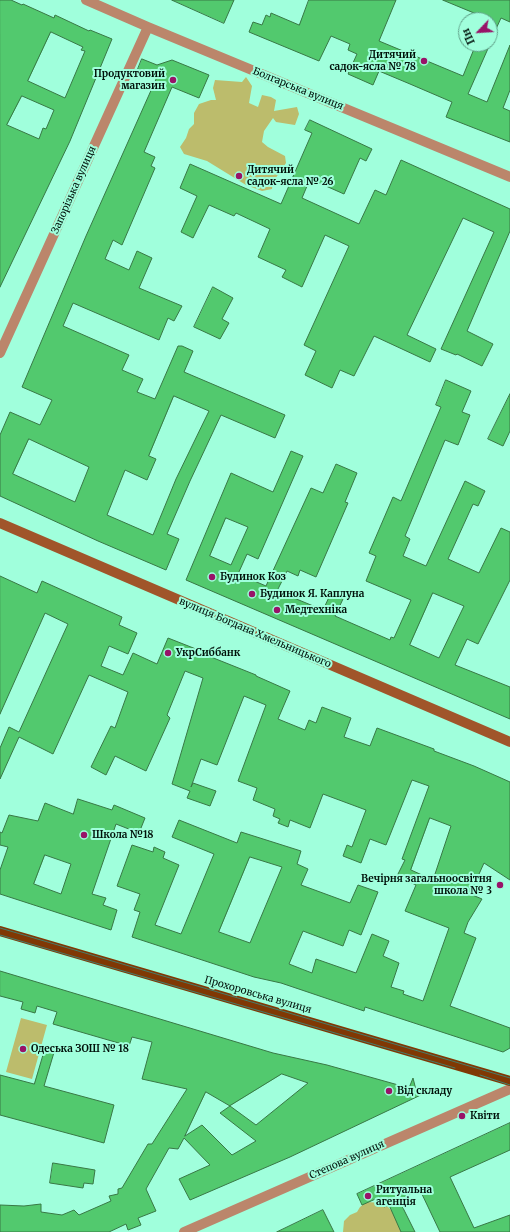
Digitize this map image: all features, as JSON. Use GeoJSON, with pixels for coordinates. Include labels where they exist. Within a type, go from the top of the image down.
{"type":"FeatureCollection","features":[{"type":"Feature","properties":{"kind":"main road","name":"вулиця Богдана Хмельницького"},"geometry":{"type":"LineString","coordinates":[[0,523],[510,742]]}},
{"type":"Feature","properties":{"kind":"main road","name":"Прохоровська вулиця"},"geometry":{"type":"LineString","coordinates":[[0,932],[510,1081]]}},
{"type":"Feature","properties":{"kind":"street","name":"Болгарська вулиця"},"geometry":{"type":"LineString","coordinates":[[86,0],[510,177]]}},
{"type":"Feature","properties":{"kind":"street","name":"Запорізька вулиця"},"geometry":{"type":"LineString","coordinates":[[0,353],[148,27]]}},
{"type":"Feature","properties":{"kind":"street","name":"Степова вулиця"},"geometry":{"type":"LineString","coordinates":[[184,1232],[510,1089]]}},
{"type":"Feature","properties":{"kind":"shaded area"},"geometry":{"type":"Polygon","coordinates":[[[246,77],[252,86],[249,103],[258,107],[262,95],[276,100],[274,111],[297,107],[299,114],[295,125],[276,122],[273,118],[264,131],[262,142],[285,156],[286,163],[273,182],[272,189],[262,191],[246,185],[207,161],[184,154],[180,147],[186,138],[189,129],[194,124],[194,113],[199,104],[216,100],[213,88],[215,80],[242,82],[246,77]]]}},
{"type":"Feature","properties":{"kind":"shaded area"},"geometry":{"type":"Polygon","coordinates":[[[21,1018],[47,1025],[32,1079],[6,1072],[21,1018]]]}},
{"type":"Feature","properties":{"kind":"shaded area"},"geometry":{"type":"Polygon","coordinates":[[[366,1202],[384,1203],[392,1211],[406,1232],[343,1232],[344,1221],[350,1215],[357,1212],[366,1202]]]}},
{"type":"Feature","properties":{"kind":"building"},"geometry":{"type":"Polygon","coordinates":[[[0,0],[11,0],[54,18],[55,15],[89,31],[90,30],[112,39],[70,141],[0,287],[0,0]],[[51,32],[28,81],[65,98],[85,51],[81,50],[83,47],[51,32]],[[22,96],[7,125],[39,139],[43,128],[46,129],[54,110],[22,96]]]}},
{"type":"Feature","properties":{"kind":"building"},"geometry":{"type":"Polygon","coordinates":[[[172,0],[234,0],[224,23],[172,0]]]}},
{"type":"Feature","properties":{"kind":"building"},"geometry":{"type":"Polygon","coordinates":[[[309,0],[396,0],[379,41],[463,76],[473,52],[486,52],[468,94],[487,102],[510,45],[510,90],[503,108],[510,111],[510,142],[446,117],[452,102],[410,84],[379,71],[373,85],[348,74],[357,54],[348,50],[350,44],[331,36],[319,61],[249,32],[253,22],[262,25],[266,15],[270,17],[271,13],[299,25],[309,0]]]}},
{"type":"Feature","properties":{"kind":"building"},"geometry":{"type":"Polygon","coordinates":[[[443,0],[510,0],[510,22],[501,18],[498,25],[498,12],[471,12],[443,0]]]}},
{"type":"Feature","properties":{"kind":"building"},"geometry":{"type":"Polygon","coordinates":[[[142,59],[157,65],[172,60],[209,75],[199,98],[172,87],[144,152],[155,157],[151,166],[155,168],[122,245],[113,240],[105,259],[129,270],[137,251],[152,258],[139,288],[182,306],[174,321],[168,318],[159,340],[73,303],[63,326],[129,355],[122,370],[143,379],[137,392],[155,399],[178,346],[182,346],[193,351],[184,372],[285,415],[275,438],[221,415],[167,534],[179,539],[166,570],[0,496],[0,435],[10,412],[40,425],[52,400],[22,387],[86,236],[157,77],[138,69],[142,59]],[[174,396],[149,456],[156,459],[147,480],[125,470],[107,515],[153,535],[176,479],[209,411],[174,396]],[[29,439],[13,474],[75,502],[89,467],[29,439]]]}},
{"type":"Feature","properties":{"kind":"building"},"geometry":{"type":"Polygon","coordinates":[[[310,120],[372,149],[366,161],[360,158],[344,194],[310,179],[302,198],[359,224],[375,190],[386,195],[401,160],[510,209],[510,231],[467,331],[493,344],[482,366],[457,354],[456,355],[441,349],[494,232],[463,218],[407,335],[436,349],[430,362],[374,336],[354,376],[340,370],[332,388],[305,375],[316,351],[304,345],[349,246],[325,235],[302,287],[282,277],[286,270],[258,257],[270,229],[236,213],[234,216],[209,205],[193,238],[181,232],[197,196],[180,188],[190,164],[281,204],[312,133],[305,130],[310,120]]]}},
{"type":"Feature","properties":{"kind":"building"},"geometry":{"type":"Polygon","coordinates":[[[213,287],[233,298],[222,319],[229,323],[220,339],[194,327],[213,287]]]}},
{"type":"Feature","properties":{"kind":"building"},"geometry":{"type":"Polygon","coordinates":[[[446,380],[471,391],[462,412],[470,415],[458,445],[445,440],[405,536],[410,539],[403,556],[426,566],[465,481],[485,491],[478,506],[473,504],[448,559],[479,573],[501,528],[510,532],[510,580],[478,644],[467,639],[455,665],[510,687],[510,719],[186,580],[231,473],[273,492],[291,451],[303,456],[258,559],[247,554],[238,574],[266,586],[311,488],[323,493],[336,464],[357,473],[345,502],[348,503],[316,577],[300,570],[298,576],[287,571],[277,591],[323,610],[331,593],[343,599],[335,616],[390,640],[391,637],[394,638],[411,600],[366,581],[376,556],[369,553],[393,497],[401,501],[441,407],[436,405],[446,380]],[[226,518],[210,556],[231,565],[248,527],[226,518]],[[433,593],[410,645],[439,658],[464,606],[433,593]]]}},
{"type":"Feature","properties":{"kind":"building"},"geometry":{"type":"Polygon","coordinates":[[[510,394],[510,431],[503,446],[488,439],[510,394]]]}},
{"type":"Feature","properties":{"kind":"building"},"geometry":{"type":"Polygon","coordinates":[[[0,576],[37,593],[42,581],[122,617],[119,625],[137,633],[128,654],[109,646],[101,666],[123,675],[133,653],[157,664],[168,638],[201,651],[201,653],[256,675],[290,691],[278,719],[305,730],[309,720],[316,723],[322,707],[351,718],[344,737],[370,746],[377,728],[434,749],[434,751],[474,766],[510,782],[510,880],[484,863],[470,894],[482,899],[468,922],[464,933],[476,938],[450,1006],[510,1028],[510,1048],[503,1052],[365,1007],[364,1011],[281,983],[254,977],[132,937],[140,912],[134,910],[140,894],[117,886],[132,845],[153,852],[154,847],[165,852],[163,858],[179,865],[155,925],[181,934],[214,854],[172,837],[179,820],[237,843],[241,832],[301,851],[297,864],[308,869],[301,885],[350,903],[358,885],[378,892],[361,935],[349,930],[343,946],[303,931],[289,964],[312,973],[316,959],[356,973],[372,934],[389,941],[383,956],[399,963],[391,987],[404,991],[403,994],[423,1001],[449,928],[405,911],[416,885],[397,876],[405,860],[402,859],[429,786],[412,780],[386,845],[370,839],[361,863],[343,856],[347,845],[352,847],[366,810],[323,794],[310,828],[290,820],[288,827],[278,823],[280,819],[273,816],[275,809],[253,800],[257,788],[238,781],[266,705],[244,696],[217,765],[201,759],[191,787],[193,783],[216,791],[210,806],[187,798],[190,791],[172,784],[203,678],[185,671],[167,715],[170,718],[146,771],[115,756],[106,775],[91,767],[111,726],[115,728],[128,692],[89,675],[53,754],[19,737],[0,779],[0,748],[9,727],[19,732],[68,624],[45,613],[0,714],[0,576]],[[430,818],[411,870],[433,880],[451,826],[430,818]],[[250,857],[219,932],[250,943],[282,867],[250,857]]]}},
{"type":"Feature","properties":{"kind":"building"},"geometry":{"type":"Polygon","coordinates":[[[78,799],[112,810],[114,805],[145,818],[139,833],[116,824],[92,894],[106,898],[103,905],[117,910],[111,930],[0,894],[0,870],[8,847],[0,845],[0,832],[2,833],[9,815],[38,821],[45,803],[73,814],[78,799]],[[45,855],[34,884],[61,894],[71,864],[45,855]]]}},
{"type":"Feature","properties":{"kind":"building"},"geometry":{"type":"Polygon","coordinates":[[[0,971],[273,1053],[327,1065],[409,1088],[413,1078],[416,1090],[425,1093],[290,1157],[190,1200],[179,1179],[210,1165],[184,1138],[178,1149],[169,1148],[146,1189],[156,1211],[138,1218],[141,1225],[128,1230],[126,1224],[109,1232],[0,1232],[0,1205],[24,1206],[41,1204],[41,1212],[62,1215],[74,1210],[79,1215],[111,1201],[109,1196],[118,1194],[118,1189],[122,1188],[148,1144],[152,1144],[187,1089],[142,1079],[152,1042],[132,1037],[129,1046],[53,1024],[57,1012],[37,1006],[35,1013],[21,1009],[23,1002],[0,996],[0,971]],[[282,1074],[230,1106],[256,1125],[308,1083],[282,1074]],[[206,1092],[185,1136],[202,1125],[232,1155],[256,1141],[220,1113],[230,1106],[206,1092]]]}},
{"type":"Feature","properties":{"kind":"building"},"geometry":{"type":"Polygon","coordinates":[[[46,1046],[55,1049],[44,1086],[114,1105],[104,1143],[0,1115],[0,1075],[34,1084],[46,1046]]]}},
{"type":"Feature","properties":{"kind":"building"},"geometry":{"type":"Polygon","coordinates":[[[510,1123],[510,1150],[450,1177],[474,1228],[510,1215],[510,1232],[440,1232],[420,1190],[399,1200],[415,1232],[401,1232],[389,1205],[384,1207],[380,1197],[362,1205],[357,1194],[510,1123]]]}},
{"type":"Feature","properties":{"kind":"building"},"geometry":{"type":"Polygon","coordinates":[[[53,1163],[95,1170],[93,1184],[84,1183],[83,1188],[50,1183],[53,1163]]]}},
{"type":"Feature","properties":{"kind":"building"},"geometry":{"type":"Polygon","coordinates":[[[323,1210],[334,1232],[277,1232],[323,1210]]]}},
{"type":"Feature","properties":{"kind":"tram line"},"geometry":{"type":"LineString","coordinates":[[0,928],[510,1078]]}},
{"type":"Feature","properties":{"kind":"tram line"},"geometry":{"type":"LineString","coordinates":[[0,935],[455,1068]]}},
{"type":"Feature","properties":{"kind":"tram line"},"geometry":{"type":"LineString","coordinates":[[480,1075],[510,1085]]}},
{"type":"Feature","properties":{"kind":"place","name":"Дитячий садок-ясла № 78"},"geometry":{"type":"Point","coordinates":[424,61]}},
{"type":"Feature","properties":{"kind":"place","name":"Продуктовий магазин"},"geometry":{"type":"Point","coordinates":[173,80]}},
{"type":"Feature","properties":{"kind":"place","name":"Дитячий садок-ясла № 26"},"geometry":{"type":"Point","coordinates":[239,176]}},
{"type":"Feature","properties":{"kind":"place","name":"Будинок Коз"},"geometry":{"type":"Point","coordinates":[212,577]}},
{"type":"Feature","properties":{"kind":"place","name":"Будинок Я. Каплуна"},"geometry":{"type":"Point","coordinates":[252,594]}},
{"type":"Feature","properties":{"kind":"place","name":"Медтехніка"},"geometry":{"type":"Point","coordinates":[277,610]}},
{"type":"Feature","properties":{"kind":"place","name":"УкрСиббанк"},"geometry":{"type":"Point","coordinates":[168,653]}},
{"type":"Feature","properties":{"kind":"place","name":"Школа №18"},"geometry":{"type":"Point","coordinates":[84,835]}},
{"type":"Feature","properties":{"kind":"place","name":"Вечірня загальноосвітня школа № 3"},"geometry":{"type":"Point","coordinates":[500,885]}},
{"type":"Feature","properties":{"kind":"place","name":"Одеська ЗОШ № 18"},"geometry":{"type":"Point","coordinates":[23,1049]}},
{"type":"Feature","properties":{"kind":"place","name":"Від складу"},"geometry":{"type":"Point","coordinates":[389,1091]}},
{"type":"Feature","properties":{"kind":"place","name":"Квіти"},"geometry":{"type":"Point","coordinates":[462,1116]}},
{"type":"Feature","properties":{"kind":"place","name":"Ритуальна агенція"},"geometry":{"type":"Point","coordinates":[368,1196]}}]}
